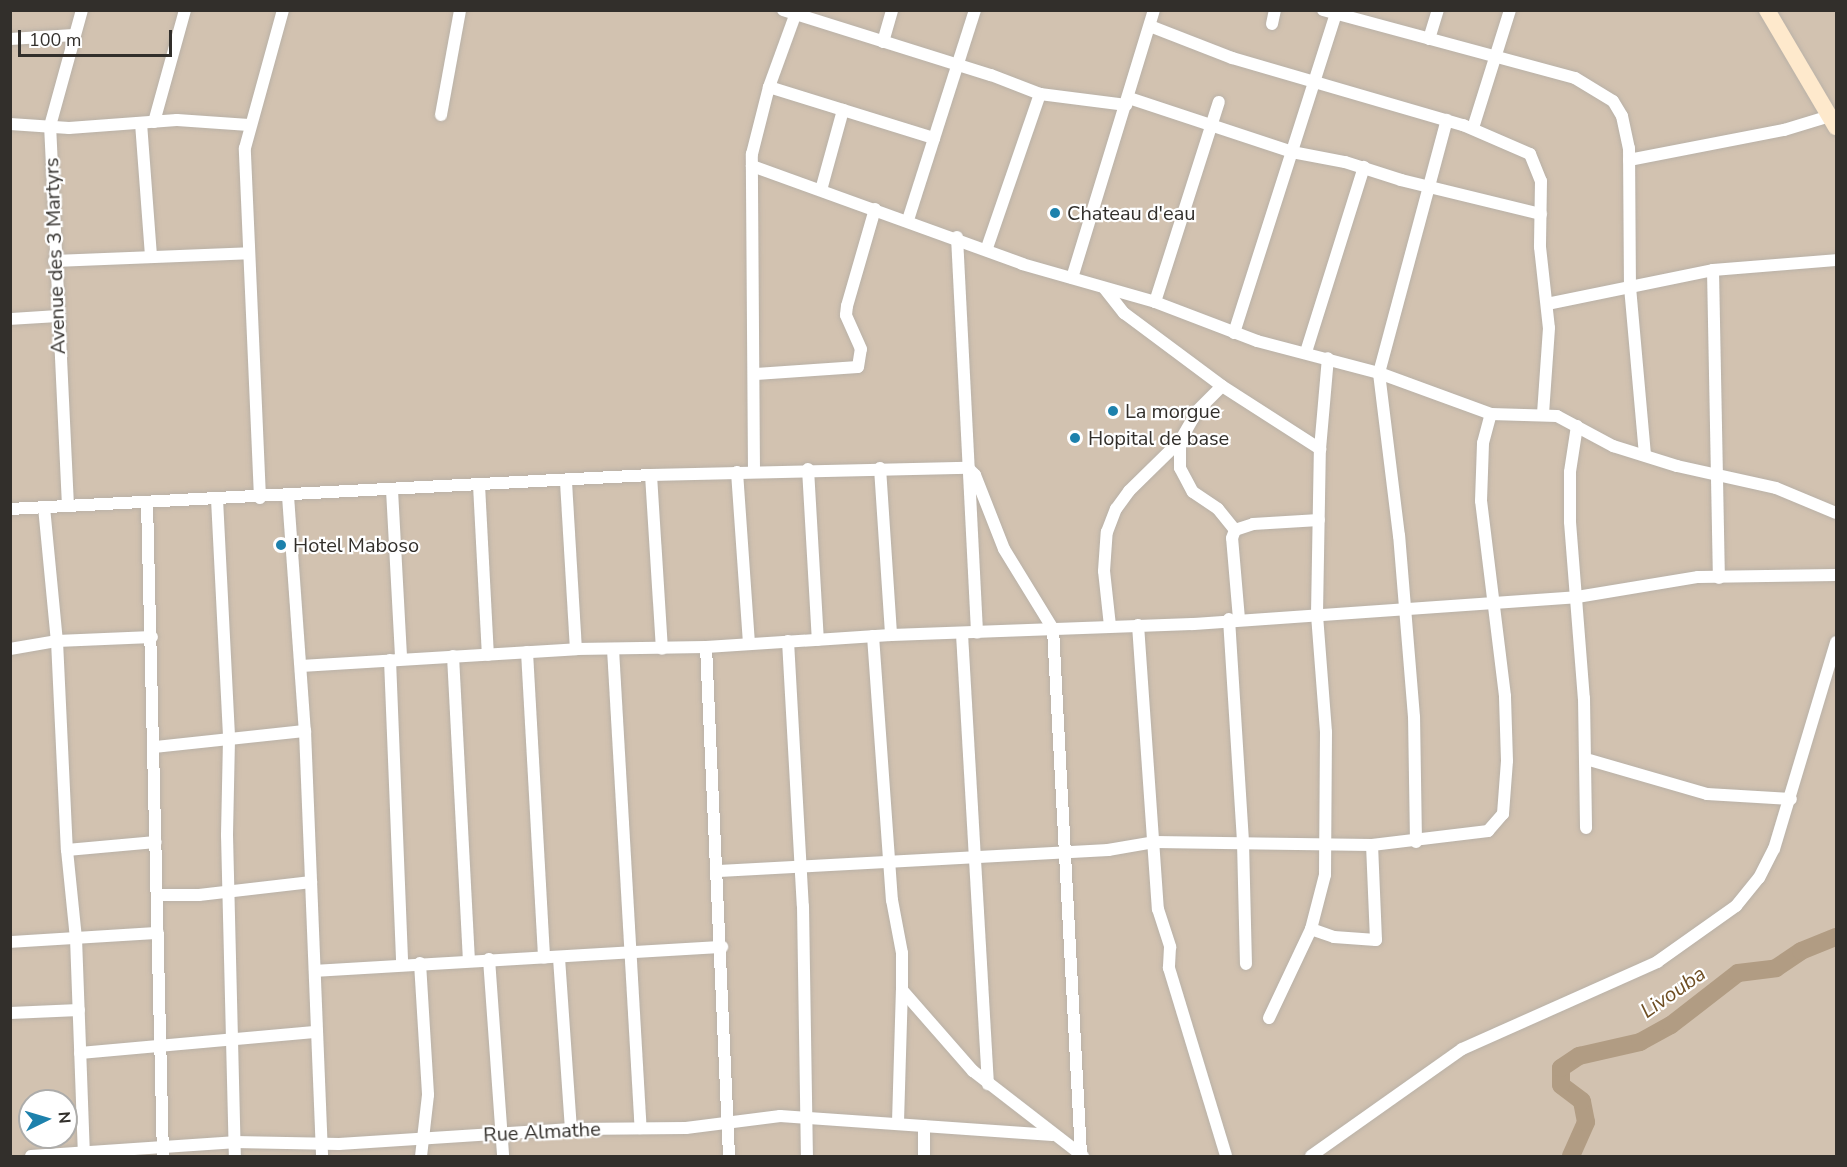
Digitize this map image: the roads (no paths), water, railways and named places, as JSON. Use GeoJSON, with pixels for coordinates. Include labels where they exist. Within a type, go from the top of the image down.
{"type":"FeatureCollection","features":[{"type":"Feature","properties":{"kind":"street","name":"Avenue des 3 Martyrs"},"geometry":{"type":"LineString","coordinates":[[68,506],[56,316],[50,126],[82,10]]}},
{"type":"Feature","properties":{"kind":"street"},"geometry":{"type":"LineString","coordinates":[[151,256],[147,122],[185,10]]}},
{"type":"Feature","properties":{"kind":"street"},"geometry":{"type":"LineString","coordinates":[[260,498],[244,165],[249,125],[283,10]]}},
{"type":"Feature","properties":{"kind":"street"},"geometry":{"type":"LineString","coordinates":[[441,116],[460,10]]}},
{"type":"Feature","properties":{"kind":"street"},"geometry":{"type":"LineString","coordinates":[[783,10],[797,12],[883,42],[957,64],[1040,94],[1128,101],[1292,152],[1364,167],[1541,214]]}},
{"type":"Feature","properties":{"kind":"street"},"geometry":{"type":"LineString","coordinates":[[883,42],[892,10]]}},
{"type":"Feature","properties":{"kind":"street"},"geometry":{"type":"LineString","coordinates":[[908,220],[975,10]]}},
{"type":"Feature","properties":{"kind":"street"},"geometry":{"type":"LineString","coordinates":[[1072,278],[1154,10]]}},
{"type":"Feature","properties":{"kind":"street"},"geometry":{"type":"LineString","coordinates":[[1272,24],[1275,10]]}},
{"type":"Feature","properties":{"kind":"street"},"geometry":{"type":"LineString","coordinates":[[1323,10],[1336,14],[1362,15],[1430,39],[1575,78],[1599,89],[1613,101],[1622,116],[1629,160],[1630,287],[1645,455]]}},
{"type":"Feature","properties":{"kind":"street"},"geometry":{"type":"LineString","coordinates":[[1430,39],[1438,10]]}},
{"type":"Feature","properties":{"kind":"street"},"geometry":{"type":"LineString","coordinates":[[1473,128],[1510,10]]}},
{"type":"Feature","properties":{"kind":"street"},"geometry":{"type":"LineString","coordinates":[[1629,160],[1833,122],[1767,10]]}},
{"type":"Feature","properties":{"kind":"street"},"geometry":{"type":"LineString","coordinates":[[754,472],[756,374],[752,166],[770,87],[797,12]]}},
{"type":"Feature","properties":{"kind":"street"},"geometry":{"type":"LineString","coordinates":[[1234,333],[1336,14]]}},
{"type":"Feature","properties":{"kind":"street"},"geometry":{"type":"LineString","coordinates":[[1150,26],[1314,83],[1473,128],[1530,154],[1539,171],[1540,247],[1547,304],[1549,354],[1543,414]]}},
{"type":"Feature","properties":{"kind":"street"},"geometry":{"type":"LineString","coordinates":[[10,39],[74,36]]}},
{"type":"Feature","properties":{"kind":"street"},"geometry":{"type":"LineString","coordinates":[[770,87],[934,138]]}},
{"type":"Feature","properties":{"kind":"street"},"geometry":{"type":"LineString","coordinates":[[987,248],[1040,94]]}},
{"type":"Feature","properties":{"kind":"street"},"geometry":{"type":"LineString","coordinates":[[1155,302],[1219,102]]}},
{"type":"Feature","properties":{"kind":"street"},"geometry":{"type":"LineString","coordinates":[[822,190],[843,110]]}},
{"type":"Feature","properties":{"kind":"street"},"geometry":{"type":"LineString","coordinates":[[1416,842],[1414,717],[1405,609],[1379,373],[1427,185],[1447,120]]}},
{"type":"Feature","properties":{"kind":"street"},"geometry":{"type":"LineString","coordinates":[[10,124],[50,126],[147,122],[249,125]]}},
{"type":"Feature","properties":{"kind":"street"},"geometry":{"type":"LineString","coordinates":[[752,166],[1072,278],[1155,302],[1234,333],[1379,373],[1491,414],[1543,414],[1576,426],[1614,447],[1776,488],[1836,513]]}},
{"type":"Feature","properties":{"kind":"street"},"geometry":{"type":"LineString","coordinates":[[1306,352],[1364,167]]}},
{"type":"Feature","properties":{"kind":"street"},"geometry":{"type":"LineString","coordinates":[[756,374],[858,367],[861,349],[850,325],[847,306],[875,209]]}},
{"type":"Feature","properties":{"kind":"street"},"geometry":{"type":"LineString","coordinates":[[957,237],[977,632]]}},
{"type":"Feature","properties":{"kind":"street"},"geometry":{"type":"LineString","coordinates":[[54,261],[249,253]]}},
{"type":"Feature","properties":{"kind":"street"},"geometry":{"type":"LineString","coordinates":[[1547,304],[1713,270],[1836,260]]}},
{"type":"Feature","properties":{"kind":"street"},"geometry":{"type":"LineString","coordinates":[[1713,270],[1719,399],[1716,472],[1719,578]]}},
{"type":"Feature","properties":{"kind":"street"},"geometry":{"type":"LineString","coordinates":[[1105,289],[1124,313],[1222,386],[1320,449]]}},
{"type":"Feature","properties":{"kind":"street"},"geometry":{"type":"LineString","coordinates":[[10,318],[56,316]]}},
{"type":"Feature","properties":{"kind":"street"},"geometry":{"type":"LineString","coordinates":[[1269,1018],[1311,929],[1323,885],[1326,843],[1326,732],[1317,614],[1320,449],[1328,358]]}},
{"type":"Feature","properties":{"kind":"street"},"geometry":{"type":"LineString","coordinates":[[1110,627],[1104,571],[1107,532],[1113,517],[1129,491],[1180,441],[1197,411],[1222,386]]}},
{"type":"Feature","properties":{"kind":"street"},"geometry":{"type":"LineString","coordinates":[[718,871],[975,854],[1066,851],[1155,842],[1243,842],[1296,847],[1326,843],[1372,845],[1416,842],[1488,831],[1503,814],[1508,761],[1505,696],[1492,601],[1490,558],[1481,501],[1483,443],[1491,414]]}},
{"type":"Feature","properties":{"kind":"street"},"geometry":{"type":"LineString","coordinates":[[1576,426],[1570,495],[1586,759],[1586,828]]}},
{"type":"Feature","properties":{"kind":"street"},"geometry":{"type":"LineString","coordinates":[[1180,441],[1180,468],[1193,492],[1218,509],[1235,530]]}},
{"type":"Feature","properties":{"kind":"street"},"geometry":{"type":"LineString","coordinates":[[880,468],[891,635]]}},
{"type":"Feature","properties":{"kind":"street"},"geometry":{"type":"LineString","coordinates":[[10,509],[566,482],[651,475],[808,469],[968,468],[975,475],[1004,549],[1053,629],[1082,1156]]}},
{"type":"Feature","properties":{"kind":"street"},"geometry":{"type":"LineString","coordinates":[[808,469],[818,640]]}},
{"type":"Feature","properties":{"kind":"street"},"geometry":{"type":"LineString","coordinates":[[737,472],[749,644]]}},
{"type":"Feature","properties":{"kind":"street"},"geometry":{"type":"LineString","coordinates":[[651,475],[662,649]]}},
{"type":"Feature","properties":{"kind":"street"},"geometry":{"type":"LineString","coordinates":[[566,482],[576,649]]}},
{"type":"Feature","properties":{"kind":"street"},"geometry":{"type":"LineString","coordinates":[[479,485],[488,655]]}},
{"type":"Feature","properties":{"kind":"street"},"geometry":{"type":"LineString","coordinates":[[392,490],[402,964]]}},
{"type":"Feature","properties":{"kind":"street"},"geometry":{"type":"LineString","coordinates":[[288,496],[305,732],[322,1156]]}},
{"type":"Feature","properties":{"kind":"street"},"geometry":{"type":"LineString","coordinates":[[217,499],[229,739],[229,892],[235,1156]]}},
{"type":"Feature","properties":{"kind":"street"},"geometry":{"type":"LineString","coordinates":[[147,502],[155,747],[163,1153]]}},
{"type":"Feature","properties":{"kind":"street"},"geometry":{"type":"LineString","coordinates":[[44,507],[57,641],[67,850],[76,939],[84,1155]]}},
{"type":"Feature","properties":{"kind":"street"},"geometry":{"type":"LineString","coordinates":[[1235,530],[1253,524],[1319,520]]}},
{"type":"Feature","properties":{"kind":"street"},"geometry":{"type":"LineString","coordinates":[[1235,530],[1232,538],[1234,619],[1246,964]]}},
{"type":"Feature","properties":{"kind":"street"},"geometry":{"type":"LineString","coordinates":[[301,666],[576,649],[662,649],[891,635],[1110,627],[1577,597],[1673,580],[1836,575]]}},
{"type":"Feature","properties":{"kind":"street"},"geometry":{"type":"LineString","coordinates":[[1138,625],[1155,842],[1154,882],[1170,947],[1169,968],[1226,1156]]}},
{"type":"Feature","properties":{"kind":"street"},"geometry":{"type":"LineString","coordinates":[[962,634],[988,1084]]}},
{"type":"Feature","properties":{"kind":"street"},"geometry":{"type":"LineString","coordinates":[[873,636],[889,860],[902,953],[898,1122]]}},
{"type":"Feature","properties":{"kind":"street"},"geometry":{"type":"LineString","coordinates":[[10,649],[57,641],[152,637]]}},
{"type":"Feature","properties":{"kind":"street"},"geometry":{"type":"LineString","coordinates":[[788,642],[801,867],[807,1156]]}},
{"type":"Feature","properties":{"kind":"street"},"geometry":{"type":"LineString","coordinates":[[1311,1156],[1462,1049],[1657,962],[1722,919],[1759,878],[1791,799],[1836,642]]}},
{"type":"Feature","properties":{"kind":"street"},"geometry":{"type":"LineString","coordinates":[[706,647],[722,947],[729,1156]]}},
{"type":"Feature","properties":{"kind":"street"},"geometry":{"type":"LineString","coordinates":[[613,649],[641,1128]]}},
{"type":"Feature","properties":{"kind":"street"},"geometry":{"type":"LineString","coordinates":[[526,652],[544,958]]}},
{"type":"Feature","properties":{"kind":"street"},"geometry":{"type":"LineString","coordinates":[[453,656],[469,960]]}},
{"type":"Feature","properties":{"kind":"street"},"geometry":{"type":"LineString","coordinates":[[155,747],[305,732]]}},
{"type":"Feature","properties":{"kind":"street"},"geometry":{"type":"LineString","coordinates":[[1586,759],[1707,794],[1791,799]]}},
{"type":"Feature","properties":{"kind":"street"},"geometry":{"type":"LineString","coordinates":[[67,850],[156,842]]}},
{"type":"Feature","properties":{"kind":"street"},"geometry":{"type":"LineString","coordinates":[[1311,929],[1334,937],[1376,940],[1372,845]]}},
{"type":"Feature","properties":{"kind":"street"},"geometry":{"type":"LineString","coordinates":[[157,895],[229,892],[311,882]]}},
{"type":"Feature","properties":{"kind":"street"},"geometry":{"type":"LineString","coordinates":[[10,942],[158,933]]}},
{"type":"Feature","properties":{"kind":"street"},"geometry":{"type":"LineString","coordinates":[[315,971],[469,960],[559,958],[722,947]]}},
{"type":"Feature","properties":{"kind":"street"},"geometry":{"type":"LineString","coordinates":[[559,958],[571,1128]]}},
{"type":"Feature","properties":{"kind":"street"},"geometry":{"type":"LineString","coordinates":[[489,959],[503,1156]]}},
{"type":"Feature","properties":{"kind":"street"},"geometry":{"type":"LineString","coordinates":[[420,963],[428,1095],[421,1156]]}},
{"type":"Feature","properties":{"kind":"street"},"geometry":{"type":"LineString","coordinates":[[902,990],[942,1038],[988,1084],[1052,1136],[1082,1156]]}},
{"type":"Feature","properties":{"kind":"street"},"geometry":{"type":"LineString","coordinates":[[10,1013],[79,1010]]}},
{"type":"Feature","properties":{"kind":"street"},"geometry":{"type":"LineString","coordinates":[[80,1053],[317,1032]]}},
{"type":"Feature","properties":{"kind":"street","name":"Rue Almathe"},"geometry":{"type":"LineString","coordinates":[[31,1156],[163,1153],[234,1142],[424,1140],[571,1128],[727,1126],[780,1116],[898,1122],[1052,1136]]}},
{"type":"Feature","properties":{"kind":"street"},"geometry":{"type":"LineString","coordinates":[[924,1126],[924,1156]]}},
{"type":"Feature","properties":{"kind":"waterway","name":"Livouba"},"geometry":{"type":"LineString","coordinates":[[1571,1156],[1586,1122],[1582,1101],[1561,1085],[1561,1068],[1579,1056],[1640,1042],[1671,1025],[1738,973],[1776,968],[1801,951],[1836,937]]}},
{"type":"Feature","properties":{"kind":"place","name":"Chateau d'eau"},"geometry":{"type":"Point","coordinates":[1055,213]}},
{"type":"Feature","properties":{"kind":"place","name":"La morgue"},"geometry":{"type":"Point","coordinates":[1113,411]}},
{"type":"Feature","properties":{"kind":"place","name":"Hopital de base"},"geometry":{"type":"Point","coordinates":[1075,438]}},
{"type":"Feature","properties":{"kind":"place","name":"Hotel Maboso"},"geometry":{"type":"Point","coordinates":[281,545]}}]}
